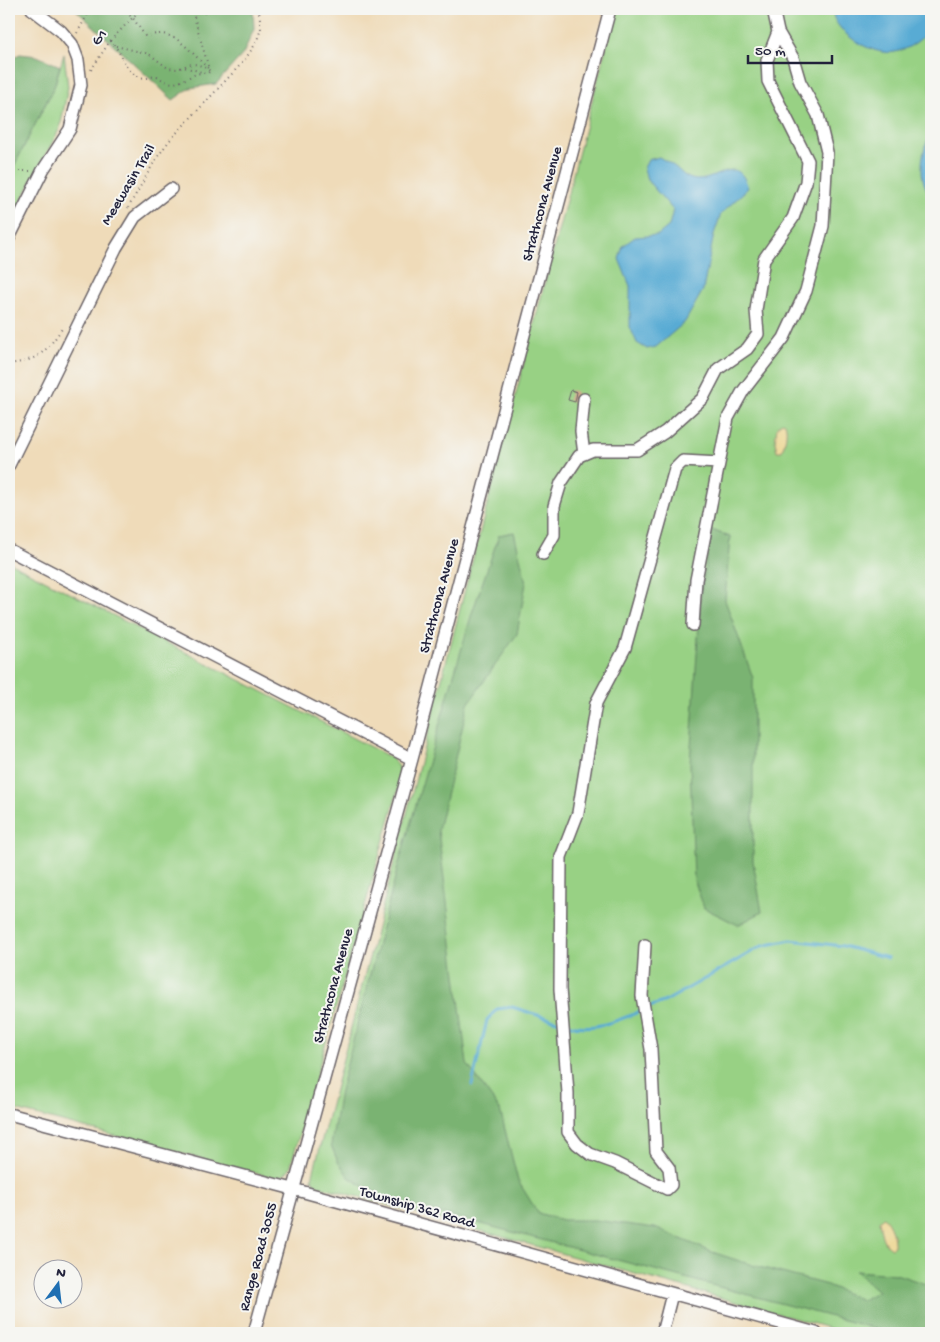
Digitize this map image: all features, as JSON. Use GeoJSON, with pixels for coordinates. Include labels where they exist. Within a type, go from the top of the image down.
{"type":"FeatureCollection","features":[{"type":"Feature","properties":{"kind":"street"},"geometry":{"type":"LineString","coordinates":[[9,238],[43,170],[70,129],[81,85],[78,60],[72,44],[61,31],[32,9]]}},
{"type":"Feature","properties":{"kind":"street","name":"Strathcona Avenue"},"geometry":{"type":"LineString","coordinates":[[293,1189],[412,759],[610,9]]}},
{"type":"Feature","properties":{"kind":"street"},"geometry":{"type":"LineString","coordinates":[[693,625],[696,580],[728,418],[743,391],[784,338],[806,291],[823,226],[826,152],[818,115],[800,82],[793,58],[778,32],[773,9]]}},
{"type":"Feature","properties":{"kind":"street"},"geometry":{"type":"LineString","coordinates":[[543,554],[554,535],[554,506],[561,483],[579,456],[593,450],[637,450],[665,432],[703,398],[718,369],[747,349],[758,334],[756,310],[764,259],[793,218],[806,182],[808,160],[768,81],[767,60],[778,32]]}},
{"type":"Feature","properties":{"kind":"street"},"geometry":{"type":"LineString","coordinates":[[9,465],[116,248],[134,217],[171,189]]}},
{"type":"Feature","properties":{"kind":"street"},"geometry":{"type":"LineString","coordinates":[[584,399],[580,431],[584,454]]}},
{"type":"Feature","properties":{"kind":"street"},"geometry":{"type":"LineString","coordinates":[[645,945],[642,996],[650,1049],[656,1151],[668,1168],[671,1185],[667,1189],[615,1163],[590,1154],[577,1144],[568,1132],[568,1093],[560,990],[561,857],[578,812],[596,703],[625,648],[676,469],[683,461],[719,463]]}},
{"type":"Feature","properties":{"kind":"street"},"geometry":{"type":"LineString","coordinates":[[9,550],[412,759]]}},
{"type":"Feature","properties":{"kind":"street","name":"Township 362 Road"},"geometry":{"type":"LineString","coordinates":[[9,1114],[293,1189],[816,1333]]}},
{"type":"Feature","properties":{"kind":"street","name":"Range Road 3055"},"geometry":{"type":"LineString","coordinates":[[254,1333],[293,1189]]}},
{"type":"Feature","properties":{"kind":"street"},"geometry":{"type":"LineString","coordinates":[[662,1333],[672,1294]]}},
{"type":"Feature","properties":{"kind":"path"},"geometry":{"type":"LineString","coordinates":[[72,44],[91,9]]}},
{"type":"Feature","properties":{"kind":"path"},"geometry":{"type":"LineString","coordinates":[[122,9],[133,18],[145,36],[162,34],[179,40],[210,70]]}},
{"type":"Feature","properties":{"kind":"path","name":"G1"},"geometry":{"type":"LineString","coordinates":[[81,85],[110,41],[141,9]]}},
{"type":"Feature","properties":{"kind":"path"},"geometry":{"type":"LineString","coordinates":[[210,9],[205,13],[198,9],[194,10],[193,13],[210,70]]}},
{"type":"Feature","properties":{"kind":"path","name":"Meewasin Trail"},"geometry":{"type":"LineString","coordinates":[[125,213],[156,159],[169,142],[244,61],[256,43],[261,29],[259,9]]}},
{"type":"Feature","properties":{"kind":"path"},"geometry":{"type":"LineString","coordinates":[[110,41],[116,46],[126,67],[134,74],[145,78],[158,76],[164,81],[174,83],[182,82],[210,70]]}},
{"type":"Feature","properties":{"kind":"path"},"geometry":{"type":"LineString","coordinates":[[116,46],[149,54],[168,68],[177,69],[197,64],[210,70]]}},
{"type":"Feature","properties":{"kind":"path"},"geometry":{"type":"LineString","coordinates":[[183,67],[202,72]]}},
{"type":"Feature","properties":{"kind":"path"},"geometry":{"type":"LineString","coordinates":[[9,171],[43,170]]}},
{"type":"Feature","properties":{"kind":"path"},"geometry":{"type":"LineString","coordinates":[[9,364],[40,355],[67,322]]}},
{"type":"Feature","properties":{"kind":"green space"},"geometry":{"type":"Polygon","coordinates":[[[75,9],[253,9],[254,29],[243,54],[216,84],[190,88],[173,100],[75,9]]]}},
{"type":"Feature","properties":{"kind":"green space"},"geometry":{"type":"Polygon","coordinates":[[[616,9],[931,9],[931,1333],[847,1333],[316,1185],[312,1178],[616,9]]]}},
{"type":"Feature","properties":{"kind":"green space"},"geometry":{"type":"Polygon","coordinates":[[[20,54],[37,56],[60,66],[54,87],[9,176],[9,59],[20,54]]]}},
{"type":"Feature","properties":{"kind":"green space"},"geometry":{"type":"Polygon","coordinates":[[[64,54],[68,87],[60,128],[17,209],[9,219],[9,176],[54,87],[64,54]]]}},
{"type":"Feature","properties":{"kind":"green space"},"geometry":{"type":"Polygon","coordinates":[[[712,530],[730,537],[725,600],[753,678],[753,861],[762,912],[738,925],[704,908],[694,879],[690,763],[701,591],[712,530]]]}},
{"type":"Feature","properties":{"kind":"green space"},"geometry":{"type":"Polygon","coordinates":[[[514,532],[526,583],[517,634],[468,704],[438,830],[467,1064],[500,1110],[518,1181],[538,1213],[562,1220],[595,1220],[655,1228],[712,1252],[827,1285],[862,1300],[878,1291],[855,1271],[896,1274],[931,1286],[931,1333],[892,1333],[384,1198],[350,1178],[338,1162],[331,1145],[340,1091],[398,866],[472,613],[499,535],[514,532]]]}},
{"type":"Feature","properties":{"kind":"green space"},"geometry":{"type":"Polygon","coordinates":[[[9,562],[392,758],[398,767],[400,783],[290,1168],[284,1175],[275,1178],[9,1108],[9,562]]]}},
{"type":"Feature","properties":{"kind":"sand"},"geometry":{"type":"Polygon","coordinates":[[[782,422],[786,426],[786,437],[782,451],[777,451],[775,442],[777,426],[782,422]]]}},
{"type":"Feature","properties":{"kind":"sand"},"geometry":{"type":"Polygon","coordinates":[[[883,1217],[890,1226],[893,1235],[894,1246],[891,1248],[885,1243],[882,1236],[879,1221],[883,1217]]]}},
{"type":"Feature","properties":{"kind":"water"},"geometry":{"type":"Polygon","coordinates":[[[833,9],[931,9],[931,28],[920,40],[906,49],[887,53],[861,44],[845,33],[834,19],[833,9]]]}},
{"type":"Feature","properties":{"kind":"water"},"geometry":{"type":"Polygon","coordinates":[[[931,134],[931,195],[924,182],[922,165],[925,148],[931,134]]]}},
{"type":"Feature","properties":{"kind":"water"},"geometry":{"type":"Polygon","coordinates":[[[659,157],[686,176],[696,180],[705,179],[730,170],[737,171],[743,176],[748,188],[721,214],[714,234],[703,290],[685,322],[656,347],[647,349],[637,343],[630,327],[630,286],[619,259],[623,246],[635,237],[658,235],[669,226],[673,210],[647,180],[644,168],[648,160],[659,157]]]}},
{"type":"Feature","properties":{"kind":"building"},"geometry":{"type":"Polygon","coordinates":[[[571,390],[577,392],[575,402],[568,400],[571,390]]]}},
{"type":"Feature","properties":{"kind":"waterway"},"geometry":{"type":"LineString","coordinates":[[647,1008],[666,1001],[762,946],[791,940],[843,946],[888,958]]}},
{"type":"Feature","properties":{"kind":"waterway"},"geometry":{"type":"LineString","coordinates":[[472,1085],[487,1020],[497,1009],[512,1007],[560,1022]]}},
{"type":"Feature","properties":{"kind":"waterway"},"geometry":{"type":"LineString","coordinates":[[566,1024],[585,1027],[595,1026],[614,1022],[641,1011]]}}]}
